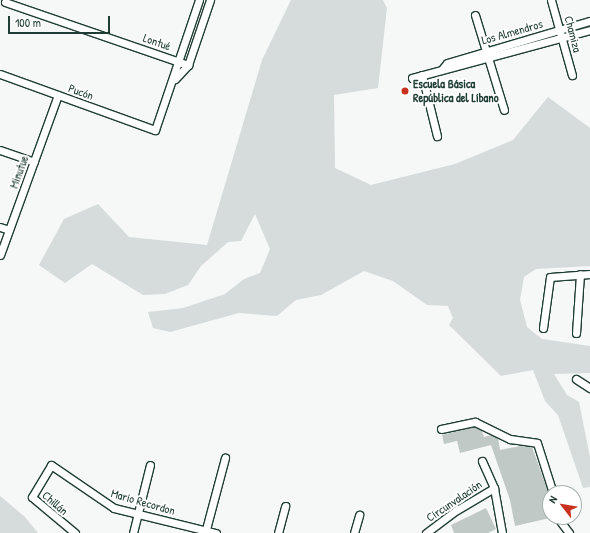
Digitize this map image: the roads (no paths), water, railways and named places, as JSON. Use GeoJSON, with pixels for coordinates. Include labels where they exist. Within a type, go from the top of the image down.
{"type":"FeatureCollection","features":[{"type":"Feature","properties":{"kind":"street"},"geometry":{"type":"LineString","coordinates":[[173,81],[200,0]]}},
{"type":"Feature","properties":{"kind":"street"},"geometry":{"type":"LineString","coordinates":[[173,81],[188,65],[210,0]]}},
{"type":"Feature","properties":{"kind":"street","name":"Chamiza"},"geometry":{"type":"LineString","coordinates":[[551,0],[561,29],[572,75]]}},
{"type":"Feature","properties":{"kind":"street","name":"Lontué"},"geometry":{"type":"LineString","coordinates":[[5,2],[188,65]]}},
{"type":"Feature","properties":{"kind":"street"},"geometry":{"type":"LineString","coordinates":[[475,14],[504,110]]}},
{"type":"Feature","properties":{"kind":"street","name":"Los Almendros"},"geometry":{"type":"LineString","coordinates":[[412,78],[443,68],[447,63],[590,21]]}},
{"type":"Feature","properties":{"kind":"street","name":"Los Almendros"},"geometry":{"type":"LineString","coordinates":[[443,68],[450,70],[590,30]]}},
{"type":"Feature","properties":{"kind":"street","name":"Pucón"},"geometry":{"type":"LineString","coordinates":[[0,74],[155,130],[173,81]]}},
{"type":"Feature","properties":{"kind":"street"},"geometry":{"type":"LineString","coordinates":[[422,75],[437,136]]}},
{"type":"Feature","properties":{"kind":"street","name":"Minutue"},"geometry":{"type":"LineString","coordinates":[[0,255],[58,95]]}},
{"type":"Feature","properties":{"kind":"street"},"geometry":{"type":"LineString","coordinates":[[0,150],[34,162]]}},
{"type":"Feature","properties":{"kind":"street"},"geometry":{"type":"LineString","coordinates":[[0,227],[9,230]]}},
{"type":"Feature","properties":{"kind":"street"},"geometry":{"type":"LineString","coordinates":[[576,333],[580,274]]}},
{"type":"Feature","properties":{"kind":"street"},"geometry":{"type":"LineString","coordinates":[[544,328],[550,277],[590,274]]}},
{"type":"Feature","properties":{"kind":"street"},"geometry":{"type":"LineString","coordinates":[[576,379],[590,388]]}},
{"type":"Feature","properties":{"kind":"street"},"geometry":{"type":"LineString","coordinates":[[441,429],[475,422],[510,439],[537,443],[550,485]]}},
{"type":"Feature","properties":{"kind":"street"},"geometry":{"type":"LineString","coordinates":[[206,532],[225,458]]}},
{"type":"Feature","properties":{"kind":"street","name":"Circunvalación"},"geometry":{"type":"LineString","coordinates":[[482,461],[494,488],[502,533]]}},
{"type":"Feature","properties":{"kind":"street","name":"Mario Recordon"},"geometry":{"type":"LineString","coordinates":[[51,465],[104,504],[206,532],[216,533]]}},
{"type":"Feature","properties":{"kind":"street","name":"Chillán"},"geometry":{"type":"LineString","coordinates":[[51,465],[32,497],[75,533]]}},
{"type":"Feature","properties":{"kind":"street"},"geometry":{"type":"LineString","coordinates":[[133,533],[150,465]]}},
{"type":"Feature","properties":{"kind":"street","name":"Circunvalación"},"geometry":{"type":"LineString","coordinates":[[426,533],[457,510],[494,488]]}},
{"type":"Feature","properties":{"kind":"street"},"geometry":{"type":"LineString","coordinates":[[278,533],[285,506]]}},
{"type":"Feature","properties":{"kind":"street"},"geometry":{"type":"LineString","coordinates":[[354,533],[359,515]]}},
{"type":"Feature","properties":{"kind":"place","name":"Escuela Básica República del Líbano"},"geometry":{"type":"Point","coordinates":[405,91]}}]}
